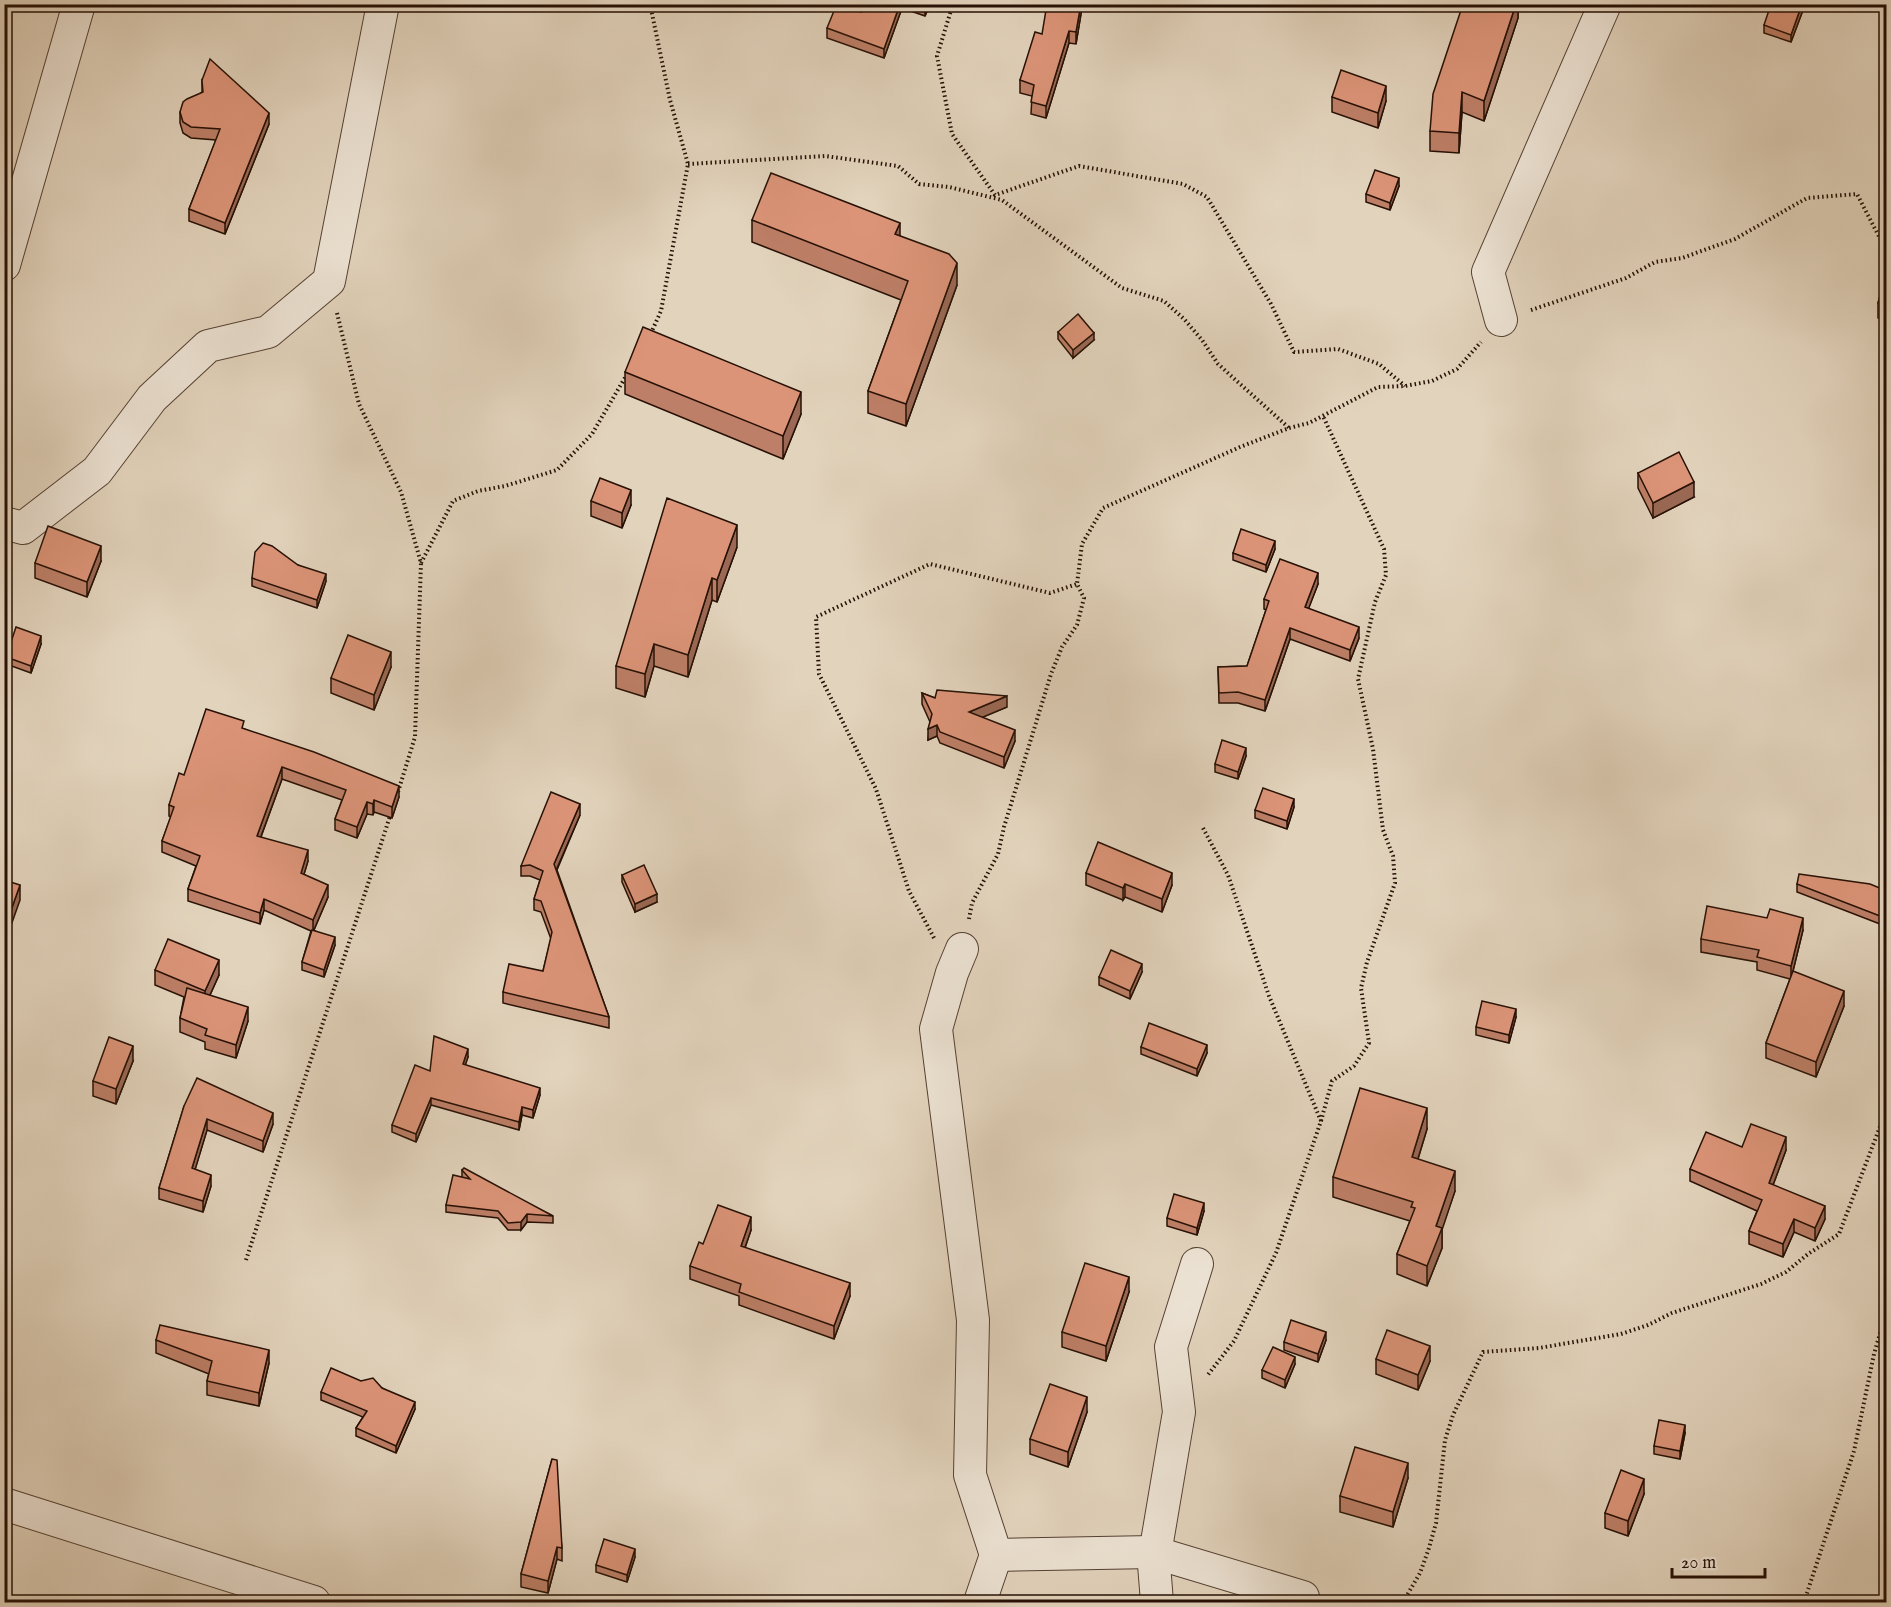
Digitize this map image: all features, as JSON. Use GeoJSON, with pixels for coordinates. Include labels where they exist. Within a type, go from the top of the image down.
{"type":"FeatureCollection","features":[{"type":"Feature","properties":{"kind":"street"},"geometry":{"type":"LineString","coordinates":[[4,266],[79,4]]}},
{"type":"Feature","properties":{"kind":"street"},"geometry":{"type":"LineString","coordinates":[[4,523],[23,528],[97,471],[152,398],[208,346],[268,332],[329,281],[383,4]]}},
{"type":"Feature","properties":{"kind":"street"},"geometry":{"type":"LineString","coordinates":[[1501,320],[1488,272],[1605,4]]}},
{"type":"Feature","properties":{"kind":"street"},"geometry":{"type":"LineString","coordinates":[[957,961],[936,1029],[974,1320],[970,1475],[996,1555],[980,1602]]}},
{"type":"Feature","properties":{"kind":"street"},"geometry":{"type":"LineString","coordinates":[[1157,1602],[1153,1552],[1156,1548],[1179,1412],[1171,1347],[1197,1264]]}},
{"type":"Feature","properties":{"kind":"street"},"geometry":{"type":"LineString","coordinates":[[4,1504],[258,1594],[314,1602]]}},
{"type":"Feature","properties":{"kind":"street"},"geometry":{"type":"LineString","coordinates":[[996,1555],[1153,1552],[1302,1597]]}},
{"type":"Feature","properties":{"kind":"path"},"geometry":{"type":"LineString","coordinates":[[4,13],[16,4]]}},
{"type":"Feature","properties":{"kind":"path"},"geometry":{"type":"LineString","coordinates":[[646,342],[660,311],[687,164],[672,109],[650,4]]}},
{"type":"Feature","properties":{"kind":"path"},"geometry":{"type":"LineString","coordinates":[[953,4],[937,56],[952,134],[995,195],[1079,166],[1183,184],[1207,197],[1271,304],[1294,352],[1338,349],[1379,364],[1405,386]]}},
{"type":"Feature","properties":{"kind":"path"},"geometry":{"type":"LineString","coordinates":[[687,164],[825,156],[898,166],[919,184],[949,187],[1002,200],[1122,288],[1164,301],[1184,319],[1218,364],[1289,428]]}},
{"type":"Feature","properties":{"kind":"path"},"geometry":{"type":"LineString","coordinates":[[957,961],[972,903],[998,854],[1004,827],[1051,674],[1062,647],[1077,625],[1084,598],[1077,584],[1082,544],[1103,508],[1240,447],[1289,428],[1310,423],[1378,387],[1405,386],[1432,381],[1457,369],[1501,320],[1626,278],[1655,262],[1682,258],[1735,239],[1808,198],[1857,194],[1887,250]]}},
{"type":"Feature","properties":{"kind":"path"},"geometry":{"type":"LineString","coordinates":[[329,281],[359,404],[401,492],[421,563],[415,737],[397,794]]}},
{"type":"Feature","properties":{"kind":"path"},"geometry":{"type":"LineString","coordinates":[[421,563],[453,501],[478,490],[504,486],[557,470],[592,435],[628,373]]}},
{"type":"Feature","properties":{"kind":"path"},"geometry":{"type":"LineString","coordinates":[[1179,1412],[1234,1341],[1276,1253],[1321,1121],[1332,1081],[1354,1066],[1369,1043],[1360,988],[1395,883],[1393,856],[1383,830],[1373,749],[1358,679],[1375,602],[1386,575],[1384,549],[1323,416]]}},
{"type":"Feature","properties":{"kind":"path"},"geometry":{"type":"LineString","coordinates":[[957,961],[909,891],[876,789],[819,674],[816,617],[930,564],[1050,593],[1077,584]]}},
{"type":"Feature","properties":{"kind":"path"},"geometry":{"type":"LineString","coordinates":[[246,1260],[393,806]]}},
{"type":"Feature","properties":{"kind":"path"},"geometry":{"type":"LineString","coordinates":[[1203,828],[1228,875],[1269,996],[1321,1121]]}},
{"type":"Feature","properties":{"kind":"path"},"geometry":{"type":"LineString","coordinates":[[1397,1602],[1406,1597],[1420,1573],[1429,1548],[1436,1523],[1445,1440],[1453,1415],[1483,1352],[1539,1348],[1621,1334],[1648,1325],[1672,1313],[1761,1284],[1786,1272],[1808,1254],[1839,1234],[1887,1111]]}},
{"type":"Feature","properties":{"kind":"path"},"geometry":{"type":"LineString","coordinates":[[1804,1602],[1854,1451],[1874,1354],[1887,1313]]}},
{"type":"Feature","properties":{"kind":"building"},"geometry":{"type":"Polygon","coordinates":[[[864,4],[900,4],[884,49],[827,28],[836,6],[848,11],[850,7],[861,12],[864,4]]]}},
{"type":"Feature","properties":{"kind":"building"},"geometry":{"type":"Polygon","coordinates":[[[1047,4],[1081,4],[1076,32],[1069,31],[1046,106],[1031,102],[1034,85],[1020,80],[1035,32],[1042,34],[1047,4]]]}},
{"type":"Feature","properties":{"kind":"building"},"geometry":{"type":"Polygon","coordinates":[[[1463,4],[1516,4],[1484,101],[1462,92],[1459,133],[1430,131],[1433,94],[1463,4]]]}},
{"type":"Feature","properties":{"kind":"building"},"geometry":{"type":"Polygon","coordinates":[[[1771,4],[1802,4],[1791,35],[1764,25],[1771,4]]]}},
{"type":"Feature","properties":{"kind":"building"},"geometry":{"type":"Polygon","coordinates":[[[210,59],[269,113],[225,223],[189,209],[220,129],[191,127],[183,122],[180,112],[183,102],[203,92],[202,80],[210,59]]]}},
{"type":"Feature","properties":{"kind":"building"},"geometry":{"type":"Polygon","coordinates":[[[1341,70],[1386,86],[1378,113],[1332,97],[1341,70]]]}},
{"type":"Feature","properties":{"kind":"building"},"geometry":{"type":"Polygon","coordinates":[[[1375,170],[1399,178],[1390,203],[1366,194],[1375,170]]]}},
{"type":"Feature","properties":{"kind":"building"},"geometry":{"type":"Polygon","coordinates":[[[771,173],[900,223],[895,234],[949,254],[957,263],[906,404],[868,391],[908,281],[752,220],[771,173]]]}},
{"type":"Feature","properties":{"kind":"building"},"geometry":{"type":"Polygon","coordinates":[[[1887,270],[1887,305],[1878,303],[1887,270]]]}},
{"type":"Feature","properties":{"kind":"building"},"geometry":{"type":"Polygon","coordinates":[[[1078,314],[1094,333],[1073,350],[1058,332],[1078,314]]]}},
{"type":"Feature","properties":{"kind":"building"},"geometry":{"type":"Polygon","coordinates":[[[643,327],[801,392],[783,436],[625,372],[643,327]]]}},
{"type":"Feature","properties":{"kind":"building"},"geometry":{"type":"Polygon","coordinates":[[[1679,452],[1694,482],[1653,503],[1638,473],[1679,452]]]}},
{"type":"Feature","properties":{"kind":"building"},"geometry":{"type":"Polygon","coordinates":[[[600,478],[631,490],[622,513],[591,501],[600,478]]]}},
{"type":"Feature","properties":{"kind":"building"},"geometry":{"type":"Polygon","coordinates":[[[667,498],[737,525],[717,580],[712,578],[688,655],[654,644],[645,674],[616,666],[667,498]]]}},
{"type":"Feature","properties":{"kind":"building"},"geometry":{"type":"Polygon","coordinates":[[[48,526],[101,546],[87,582],[35,563],[48,526]]]}},
{"type":"Feature","properties":{"kind":"building"},"geometry":{"type":"Polygon","coordinates":[[[1241,529],[1275,541],[1266,565],[1233,553],[1241,529]]]}},
{"type":"Feature","properties":{"kind":"building"},"geometry":{"type":"Polygon","coordinates":[[[263,543],[272,546],[298,565],[326,574],[317,600],[252,578],[255,552],[263,543]]]}},
{"type":"Feature","properties":{"kind":"building"},"geometry":{"type":"Polygon","coordinates":[[[1280,559],[1318,573],[1305,607],[1359,627],[1350,650],[1290,628],[1265,700],[1238,692],[1219,693],[1218,667],[1247,666],[1269,601],[1264,599],[1280,559]]]}},
{"type":"Feature","properties":{"kind":"building"},"geometry":{"type":"Polygon","coordinates":[[[16,627],[41,636],[31,666],[6,657],[16,627]]]}},
{"type":"Feature","properties":{"kind":"building"},"geometry":{"type":"Polygon","coordinates":[[[348,635],[391,652],[374,695],[331,678],[348,635]]]}},
{"type":"Feature","properties":{"kind":"building"},"geometry":{"type":"Polygon","coordinates":[[[937,690],[1007,696],[969,712],[1015,730],[1004,757],[940,732],[937,725],[928,729],[932,714],[922,693],[935,698],[937,690]]]}},
{"type":"Feature","properties":{"kind":"building"},"geometry":{"type":"Polygon","coordinates":[[[206,709],[244,721],[242,728],[314,752],[399,786],[392,807],[374,800],[373,804],[367,802],[357,827],[335,819],[346,790],[282,767],[257,836],[308,850],[301,873],[328,885],[313,920],[264,899],[260,913],[188,889],[200,856],[162,841],[174,807],[169,805],[179,773],[184,775],[206,709]]]}},
{"type":"Feature","properties":{"kind":"building"},"geometry":{"type":"Polygon","coordinates":[[[1222,740],[1246,748],[1238,772],[1215,764],[1222,740]]]}},
{"type":"Feature","properties":{"kind":"building"},"geometry":{"type":"Polygon","coordinates":[[[1263,788],[1294,799],[1287,821],[1255,810],[1263,788]]]}},
{"type":"Feature","properties":{"kind":"building"},"geometry":{"type":"Polygon","coordinates":[[[551,792],[580,804],[554,864],[609,1017],[503,992],[509,964],[543,971],[552,932],[541,901],[534,899],[543,871],[530,865],[521,866],[551,792]]]}},
{"type":"Feature","properties":{"kind":"building"},"geometry":{"type":"Polygon","coordinates":[[[1098,842],[1172,873],[1162,899],[1125,884],[1123,888],[1086,873],[1098,842]]]}},
{"type":"Feature","properties":{"kind":"building"},"geometry":{"type":"Polygon","coordinates":[[[644,865],[657,894],[635,904],[622,875],[644,865]]]}},
{"type":"Feature","properties":{"kind":"building"},"geometry":{"type":"Polygon","coordinates":[[[1799,874],[1870,884],[1887,891],[1887,899],[1880,916],[1797,884],[1799,874]]]}},
{"type":"Feature","properties":{"kind":"building"},"geometry":{"type":"Polygon","coordinates":[[[4,880],[20,885],[4,930],[4,880]]]}},
{"type":"Feature","properties":{"kind":"building"},"geometry":{"type":"Polygon","coordinates":[[[1707,906],[1767,918],[1770,909],[1803,918],[1791,966],[1757,957],[1759,950],[1701,939],[1707,906]]]}},
{"type":"Feature","properties":{"kind":"building"},"geometry":{"type":"Polygon","coordinates":[[[312,930],[335,937],[324,970],[302,962],[312,930]]]}},
{"type":"Feature","properties":{"kind":"building"},"geometry":{"type":"Polygon","coordinates":[[[168,939],[219,960],[205,991],[155,970],[168,939]]]}},
{"type":"Feature","properties":{"kind":"building"},"geometry":{"type":"Polygon","coordinates":[[[1111,950],[1142,964],[1130,991],[1099,977],[1111,950]]]}},
{"type":"Feature","properties":{"kind":"building"},"geometry":{"type":"Polygon","coordinates":[[[1793,971],[1844,991],[1816,1062],[1766,1043],[1793,971]]]}},
{"type":"Feature","properties":{"kind":"building"},"geometry":{"type":"Polygon","coordinates":[[[187,988],[248,1007],[236,1045],[205,1035],[207,1029],[180,1018],[187,988]]]}},
{"type":"Feature","properties":{"kind":"building"},"geometry":{"type":"Polygon","coordinates":[[[1482,1001],[1516,1009],[1509,1035],[1476,1027],[1482,1001]]]}},
{"type":"Feature","properties":{"kind":"building"},"geometry":{"type":"Polygon","coordinates":[[[1149,1023],[1207,1045],[1197,1069],[1141,1047],[1149,1023]]]}},
{"type":"Feature","properties":{"kind":"building"},"geometry":{"type":"Polygon","coordinates":[[[434,1036],[468,1049],[463,1064],[540,1088],[533,1110],[522,1107],[519,1122],[431,1098],[416,1134],[392,1125],[415,1065],[430,1071],[434,1036]]]}},
{"type":"Feature","properties":{"kind":"building"},"geometry":{"type":"Polygon","coordinates":[[[109,1037],[133,1046],[116,1089],[93,1081],[109,1037]]]}},
{"type":"Feature","properties":{"kind":"building"},"geometry":{"type":"Polygon","coordinates":[[[197,1078],[273,1113],[263,1141],[207,1119],[192,1168],[211,1175],[203,1201],[159,1188],[184,1106],[197,1078]]]}},
{"type":"Feature","properties":{"kind":"building"},"geometry":{"type":"Polygon","coordinates":[[[1360,1088],[1427,1108],[1412,1157],[1455,1171],[1436,1226],[1442,1228],[1427,1266],[1397,1254],[1415,1208],[1411,1207],[1413,1202],[1333,1177],[1360,1088]]]}},
{"type":"Feature","properties":{"kind":"building"},"geometry":{"type":"Polygon","coordinates":[[[1751,1124],[1786,1137],[1769,1183],[1825,1206],[1815,1228],[1794,1219],[1783,1244],[1749,1231],[1762,1200],[1690,1169],[1706,1132],[1742,1147],[1751,1124]]]}},
{"type":"Feature","properties":{"kind":"building"},"geometry":{"type":"Polygon","coordinates":[[[464,1168],[553,1216],[527,1214],[521,1222],[508,1223],[498,1211],[446,1205],[453,1175],[470,1179],[462,1170],[464,1168]]]}},
{"type":"Feature","properties":{"kind":"building"},"geometry":{"type":"Polygon","coordinates":[[[1174,1194],[1204,1203],[1197,1228],[1167,1218],[1174,1194]]]}},
{"type":"Feature","properties":{"kind":"building"},"geometry":{"type":"Polygon","coordinates":[[[718,1205],[751,1217],[741,1246],[850,1283],[834,1326],[739,1292],[741,1284],[690,1266],[699,1242],[703,1244],[718,1205]]]}},
{"type":"Feature","properties":{"kind":"building"},"geometry":{"type":"Polygon","coordinates":[[[1085,1263],[1129,1277],[1106,1346],[1062,1332],[1085,1263]]]}},
{"type":"Feature","properties":{"kind":"building"},"geometry":{"type":"Polygon","coordinates":[[[1291,1320],[1326,1332],[1318,1354],[1284,1342],[1291,1320]]]}},
{"type":"Feature","properties":{"kind":"building"},"geometry":{"type":"Polygon","coordinates":[[[160,1325],[269,1350],[259,1393],[207,1381],[212,1361],[156,1340],[160,1325]]]}},
{"type":"Feature","properties":{"kind":"building"},"geometry":{"type":"Polygon","coordinates":[[[1387,1330],[1430,1346],[1418,1375],[1376,1359],[1387,1330]]]}},
{"type":"Feature","properties":{"kind":"building"},"geometry":{"type":"Polygon","coordinates":[[[1273,1347],[1295,1357],[1285,1380],[1262,1370],[1273,1347]]]}},
{"type":"Feature","properties":{"kind":"building"},"geometry":{"type":"Polygon","coordinates":[[[331,1368],[361,1381],[373,1378],[382,1388],[415,1402],[396,1446],[356,1428],[367,1411],[321,1392],[331,1368]]]}},
{"type":"Feature","properties":{"kind":"building"},"geometry":{"type":"Polygon","coordinates":[[[1050,1384],[1087,1397],[1068,1452],[1030,1439],[1050,1384]]]}},
{"type":"Feature","properties":{"kind":"building"},"geometry":{"type":"Polygon","coordinates":[[[1659,1420],[1685,1425],[1680,1451],[1654,1446],[1659,1420]]]}},
{"type":"Feature","properties":{"kind":"building"},"geometry":{"type":"Polygon","coordinates":[[[1355,1447],[1408,1463],[1393,1512],[1340,1496],[1355,1447]]]}},
{"type":"Feature","properties":{"kind":"building"},"geometry":{"type":"Polygon","coordinates":[[[552,1459],[557,1460],[562,1548],[557,1547],[548,1581],[521,1574],[552,1459]]]}},
{"type":"Feature","properties":{"kind":"building"},"geometry":{"type":"Polygon","coordinates":[[[1621,1470],[1644,1479],[1628,1521],[1605,1513],[1621,1470]]]}},
{"type":"Feature","properties":{"kind":"building"},"geometry":{"type":"Polygon","coordinates":[[[604,1539],[635,1549],[627,1575],[596,1565],[604,1539]]]}}]}
